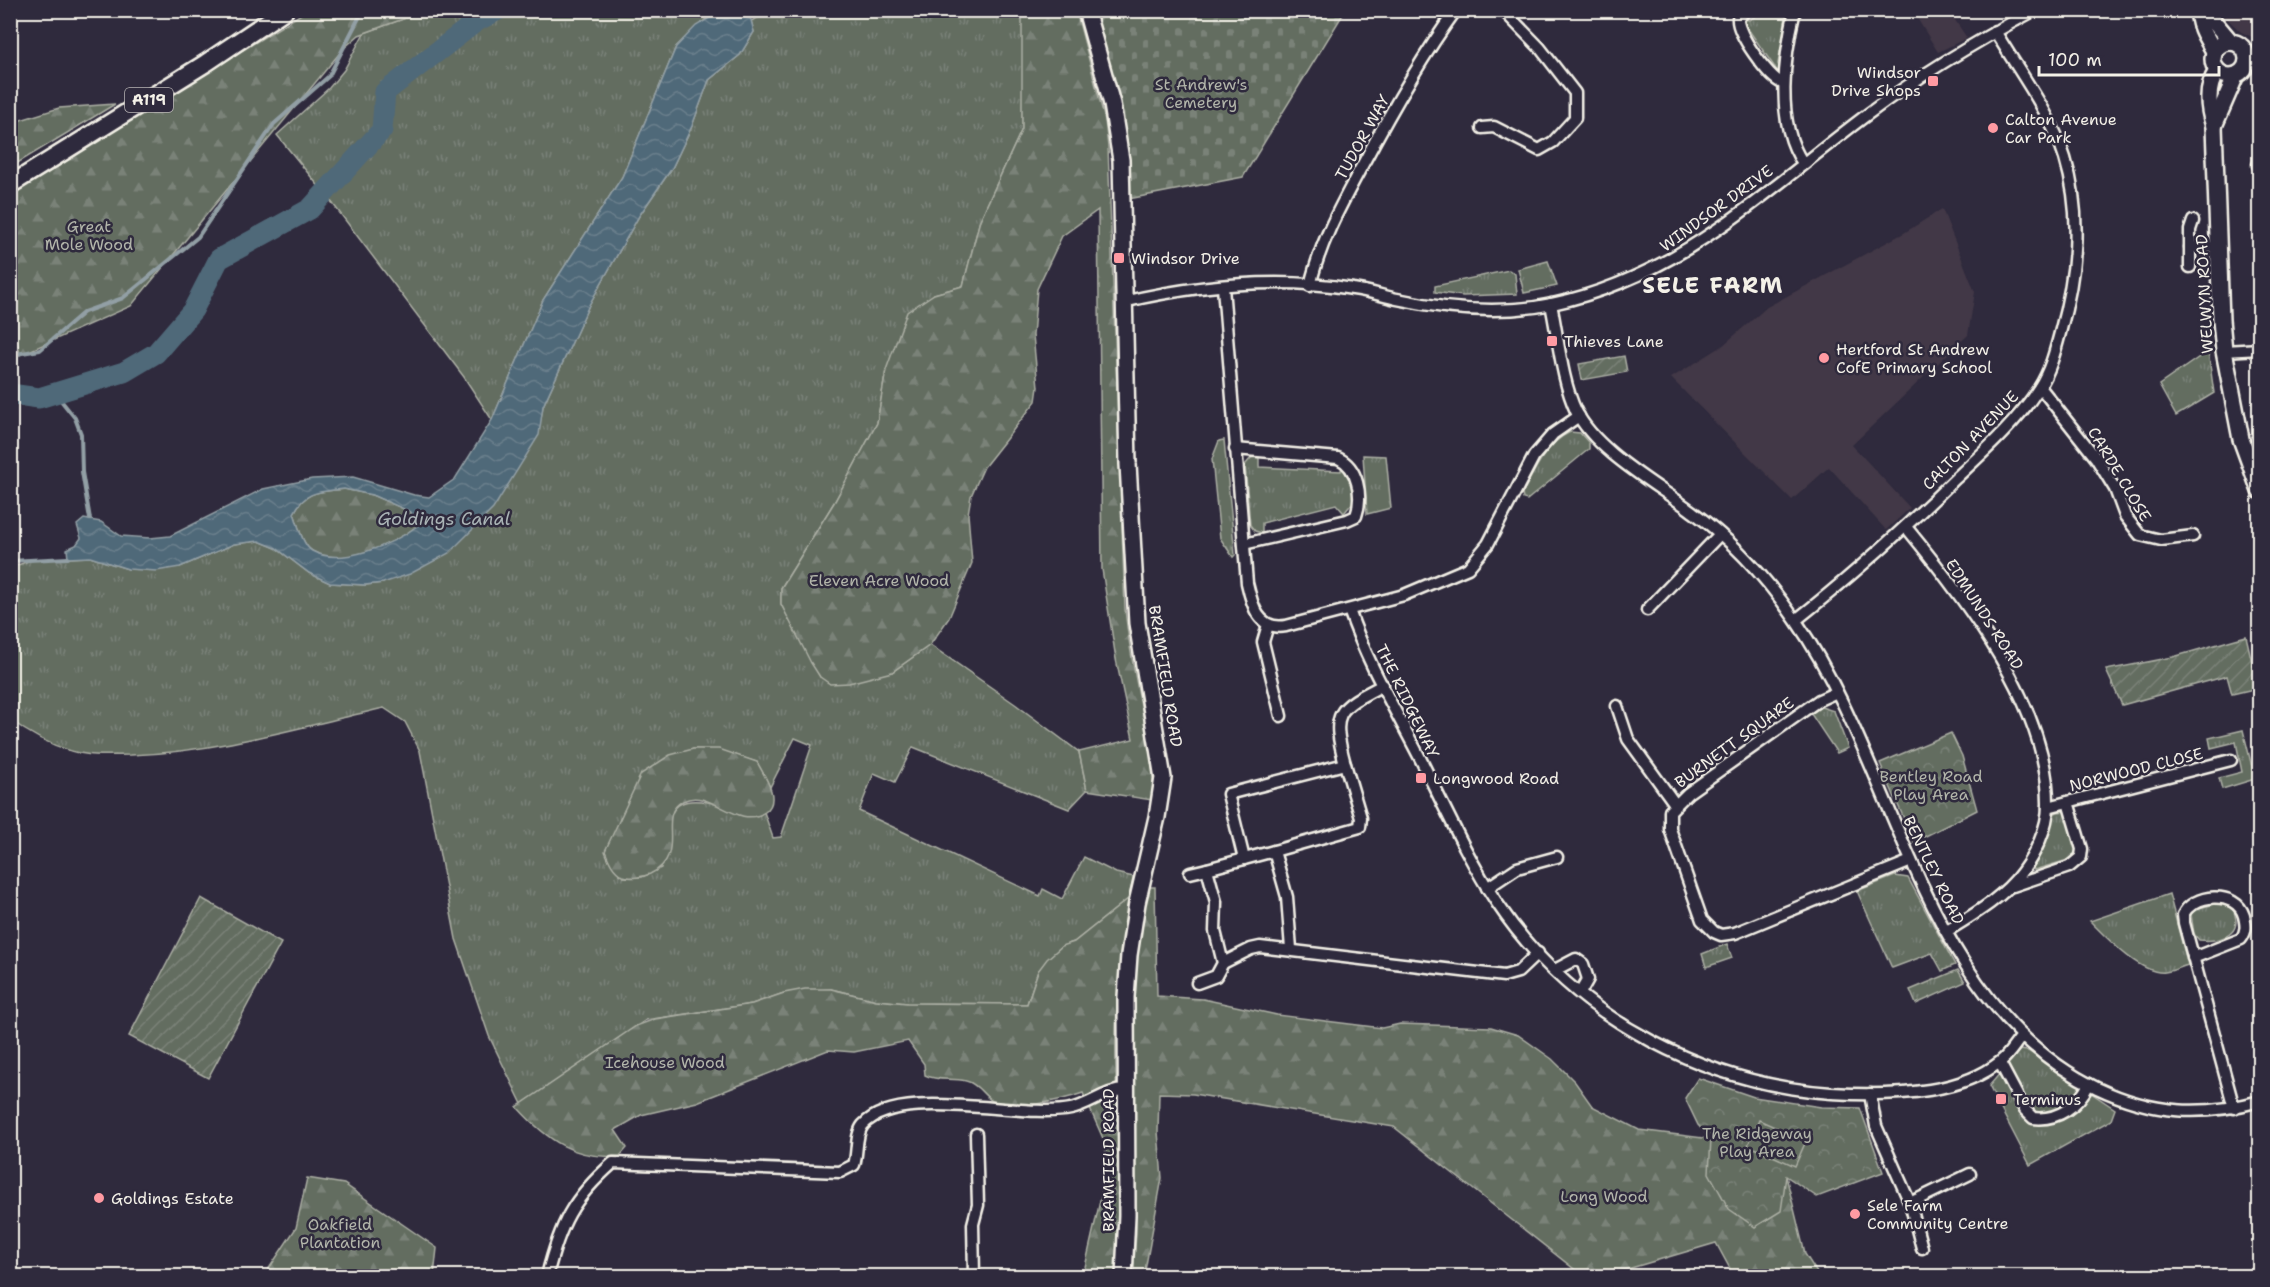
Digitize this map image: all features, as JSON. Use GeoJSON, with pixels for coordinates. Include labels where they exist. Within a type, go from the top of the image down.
{"type":"FeatureCollection","features":[{"type":"Feature","properties":{"kind":"main road","name":"A119"},"geometry":{"type":"LineString","coordinates":[[10,185],[206,63],[285,10]]}},
{"type":"Feature","properties":{"kind":"street","name":"BRAMFIELD ROAD"},"geometry":{"type":"LineString","coordinates":[[1086,10],[1118,131],[1121,160],[1123,302],[1137,623],[1162,778],[1157,818],[1137,903],[1129,955],[1126,997],[1127,1215],[1124,1276]]}},
{"type":"Feature","properties":{"kind":"street","name":"TUDOR WAY"},"geometry":{"type":"LineString","coordinates":[[1310,286],[1317,258],[1356,177],[1411,79],[1456,10]]}},
{"type":"Feature","properties":{"kind":"street"},"geometry":{"type":"LineString","coordinates":[[1482,129],[1494,128],[1539,150],[1554,142],[1575,118],[1575,93],[1547,56],[1503,10]]}},
{"type":"Feature","properties":{"kind":"street"},"geometry":{"type":"LineString","coordinates":[[1746,10],[1738,18],[1740,34],[1773,77],[1782,83]]}},
{"type":"Feature","properties":{"kind":"street"},"geometry":{"type":"LineString","coordinates":[[1795,10],[1782,83],[1794,146],[1803,163]]}},
{"type":"Feature","properties":{"kind":"street","name":"WINDSOR DRIVE"},"geometry":{"type":"LineString","coordinates":[[1123,302],[1172,292],[1223,286],[1310,286],[1354,289],[1430,305],[1470,310],[1516,309],[1551,304],[1621,285],[1667,263],[1710,235],[1902,89],[1995,31],[2035,10]]}},
{"type":"Feature","properties":{"kind":"street"},"geometry":{"type":"LineString","coordinates":[[2199,10],[2198,16],[2214,51]]}},
{"type":"Feature","properties":{"kind":"street"},"geometry":{"type":"LineString","coordinates":[[2204,10],[2231,42]]}},
{"type":"Feature","properties":{"kind":"street","name":"CALTON AVENUE"},"geometry":{"type":"LineString","coordinates":[[1796,620],[1906,527],[1994,441],[2040,387],[2053,360],[2069,302],[2075,268],[2077,227],[2074,204],[2066,159],[2054,129],[1995,31]]}},
{"type":"Feature","properties":{"kind":"street"},"geometry":{"type":"LineString","coordinates":[[2224,42],[2231,42],[2242,47],[2253,58],[2236,75],[2223,75],[2217,71],[2212,58],[2214,51],[2224,42]]}},
{"type":"Feature","properties":{"kind":"street","name":"WELWYN ROAD"},"geometry":{"type":"LineString","coordinates":[[2217,71],[2211,80],[2209,111],[2214,126],[2224,351],[2241,439],[2259,491]]}},
{"type":"Feature","properties":{"kind":"street","name":"WELWYN ROAD"},"geometry":{"type":"LineString","coordinates":[[2214,126],[2236,75]]}},
{"type":"Feature","properties":{"kind":"street"},"geometry":{"type":"LineString","coordinates":[[2190,267],[2190,230],[2193,221]]}},
{"type":"Feature","properties":{"kind":"street"},"geometry":{"type":"LineString","coordinates":[[2190,246],[2220,247]]}},
{"type":"Feature","properties":{"kind":"street"},"geometry":{"type":"LineString","coordinates":[[1223,286],[1244,544],[1252,604],[1258,617],[1268,625],[1286,626],[1404,595],[1468,568],[1488,544],[1525,470],[1545,441],[1579,416]]}},
{"type":"Feature","properties":{"kind":"street","name":"BENTLEY ROAD"},"geometry":{"type":"LineString","coordinates":[[1551,304],[1571,394],[1579,416],[1625,465],[1720,534],[1773,589],[1796,620],[1823,663],[1911,861],[1947,930],[1979,984],[2007,1020],[2022,1036],[2054,1062],[2089,1084],[2120,1098],[2158,1108],[2201,1112],[2234,1108],[2259,1101]]}},
{"type":"Feature","properties":{"kind":"street"},"geometry":{"type":"LineString","coordinates":[[2224,351],[2259,349]]}},
{"type":"Feature","properties":{"kind":"street","name":"CARDE CLOSE"},"geometry":{"type":"LineString","coordinates":[[2040,387],[2096,458],[2115,489],[2125,516],[2140,535],[2161,540],[2193,536]]}},
{"type":"Feature","properties":{"kind":"street"},"geometry":{"type":"LineString","coordinates":[[1235,449],[1338,458],[1348,462],[1355,471],[1359,507],[1356,516],[1347,520],[1244,544]]}},
{"type":"Feature","properties":{"kind":"street","name":"EDMUNDS ROAD"},"geometry":{"type":"LineString","coordinates":[[1906,527],[1979,625],[2016,690],[2042,754],[2048,807],[2036,847],[2022,872],[2008,887],[1947,930]]}},
{"type":"Feature","properties":{"kind":"street"},"geometry":{"type":"LineString","coordinates":[[1647,610],[1720,534]]}},
{"type":"Feature","properties":{"kind":"street","name":"THE RIDGEWAY"},"geometry":{"type":"LineString","coordinates":[[1349,610],[1383,685],[1487,888],[1511,922],[1538,953],[1580,993],[1641,1035],[1682,1057],[1714,1070],[1768,1085],[1801,1090],[1870,1094],[1951,1084],[2000,1063],[2022,1036]]}},
{"type":"Feature","properties":{"kind":"street"},"geometry":{"type":"LineString","coordinates":[[1268,625],[1263,642],[1281,716]]}},
{"type":"Feature","properties":{"kind":"street"},"geometry":{"type":"LineString","coordinates":[[1190,873],[1360,826],[1361,818],[1337,735],[1338,718],[1347,706],[1383,685]]}},
{"type":"Feature","properties":{"kind":"street","name":"BURNETT SQUARE"},"geometry":{"type":"LineString","coordinates":[[1837,692],[1819,700],[1675,804],[1668,816],[1670,829],[1699,913],[1707,927],[1721,934],[1735,933],[1911,861]]}},
{"type":"Feature","properties":{"kind":"street"},"geometry":{"type":"LineString","coordinates":[[1617,706],[1628,739],[1675,804]]}},
{"type":"Feature","properties":{"kind":"street","name":"NORWOOD CLOSE"},"geometry":{"type":"LineString","coordinates":[[2048,807],[2231,760]]}},
{"type":"Feature","properties":{"kind":"street"},"geometry":{"type":"LineString","coordinates":[[1244,859],[1227,794],[1345,764]]}},
{"type":"Feature","properties":{"kind":"street"},"geometry":{"type":"LineString","coordinates":[[2008,887],[2069,867],[2081,857],[2082,849],[2068,802]]}},
{"type":"Feature","properties":{"kind":"street"},"geometry":{"type":"LineString","coordinates":[[1274,851],[1287,897],[1291,950]]}},
{"type":"Feature","properties":{"kind":"street"},"geometry":{"type":"LineString","coordinates":[[1487,888],[1516,868],[1557,857]]}},
{"type":"Feature","properties":{"kind":"street"},"geometry":{"type":"LineString","coordinates":[[1207,869],[1216,902],[1215,931],[1223,963]]}},
{"type":"Feature","properties":{"kind":"street"},"geometry":{"type":"LineString","coordinates":[[2193,958],[2241,939],[2246,928],[2241,906],[2235,901],[2223,897],[2198,902],[2185,910],[2184,923],[2193,958],[2234,1108]]}},
{"type":"Feature","properties":{"kind":"street"},"geometry":{"type":"LineString","coordinates":[[1197,983],[1216,976],[1223,963],[1255,948],[1291,950],[1504,976],[1518,972],[1538,953]]}},
{"type":"Feature","properties":{"kind":"street"},"geometry":{"type":"LineString","coordinates":[[1556,970],[1576,958],[1583,964],[1588,979],[1580,993]]}},
{"type":"Feature","properties":{"kind":"street"},"geometry":{"type":"LineString","coordinates":[[2000,1063],[2025,1110],[2033,1118],[2050,1118],[2062,1113],[2077,1103],[2089,1084]]}},
{"type":"Feature","properties":{"kind":"street"},"geometry":{"type":"LineString","coordinates":[[547,1276],[565,1218],[586,1186],[613,1163],[840,1172],[854,1165],[860,1130],[864,1124],[881,1114],[896,1109],[941,1104],[999,1110],[1071,1109],[1113,1090],[1126,1090]]}},
{"type":"Feature","properties":{"kind":"street"},"geometry":{"type":"LineString","coordinates":[[1870,1094],[1876,1126],[1910,1203],[1922,1248]]}},
{"type":"Feature","properties":{"kind":"street"},"geometry":{"type":"LineString","coordinates":[[974,1276],[973,1224],[978,1205],[976,1134]]}},
{"type":"Feature","properties":{"kind":"street"},"geometry":{"type":"LineString","coordinates":[[1910,1203],[1970,1174]]}},
{"type":"Feature","properties":{"kind":"shaded area"},"geometry":{"type":"Polygon","coordinates":[[[1912,10],[1949,11],[1967,38],[1938,52],[1912,10]]]}},
{"type":"Feature","properties":{"kind":"shaded area"},"geometry":{"type":"Polygon","coordinates":[[[2219,11],[2259,11],[2259,40],[2241,32],[2219,11]]]}},
{"type":"Feature","properties":{"kind":"shaded area","name":"Hertford St Andrew CofE Primary School"},"geometry":{"type":"Polygon","coordinates":[[[1942,209],[1975,292],[1968,335],[1852,445],[1910,508],[1886,530],[1829,467],[1792,500],[1671,378],[1721,347],[1767,307],[1904,233],[1942,209]]]}},
{"type":"Feature","properties":{"kind":"green space"},"geometry":{"type":"Polygon","coordinates":[[[774,10],[1022,11],[1024,26],[1022,129],[980,220],[963,286],[934,294],[886,370],[877,423],[835,501],[781,588],[781,604],[820,677],[892,672],[930,645],[1079,752],[1087,790],[1069,809],[913,747],[895,782],[874,773],[859,811],[1040,896],[1043,889],[1062,899],[1084,857],[1116,873],[1134,877],[1128,899],[1074,942],[1062,946],[1038,971],[1027,1004],[907,1003],[876,1000],[831,989],[784,993],[752,1004],[646,1020],[522,1104],[489,1036],[456,939],[420,751],[405,722],[384,708],[258,738],[163,753],[94,755],[78,753],[54,745],[11,720],[10,568],[31,560],[90,557],[128,569],[180,567],[234,544],[259,541],[276,548],[309,573],[330,583],[365,585],[383,583],[538,435],[543,406],[589,305],[639,216],[672,168],[692,126],[709,80],[740,55],[754,32],[751,21],[774,10]],[[795,738],[770,787],[757,762],[719,750],[693,749],[624,877],[642,877],[661,868],[666,833],[672,813],[678,805],[687,801],[711,803],[757,817],[764,812],[773,838],[781,837],[812,745],[795,738]]]}},
{"type":"Feature","properties":{"kind":"green space","name":"Great Mole Wood"},"geometry":{"type":"Polygon","coordinates":[[[306,11],[425,11],[359,35],[343,49],[131,306],[20,355],[11,314],[11,194],[306,11]]]}},
{"type":"Feature","properties":{"kind":"green space"},"geometry":{"type":"Polygon","coordinates":[[[425,11],[487,11],[466,22],[382,87],[379,95],[377,128],[321,189],[277,135],[329,88],[344,70],[364,33],[425,11]]]}},
{"type":"Feature","properties":{"kind":"green space"},"geometry":{"type":"Polygon","coordinates":[[[511,11],[706,11],[708,17],[676,47],[622,177],[543,300],[492,420],[464,377],[327,196],[383,142],[392,97],[400,88],[462,38],[511,11]]]}},
{"type":"Feature","properties":{"kind":"green space","name":"Eleven Acre Wood"},"geometry":{"type":"Polygon","coordinates":[[[1022,11],[1076,11],[1105,120],[1108,147],[1125,609],[1153,773],[1152,800],[1087,790],[1079,752],[1133,739],[1116,659],[1102,569],[1098,210],[1062,236],[1037,289],[1033,335],[1038,387],[1036,401],[984,467],[971,496],[968,514],[972,563],[949,618],[930,645],[892,672],[849,683],[830,684],[820,677],[811,663],[781,604],[781,588],[835,501],[877,423],[886,370],[907,312],[934,294],[963,286],[980,220],[1022,129],[1022,11]]]}},
{"type":"Feature","properties":{"kind":"green space","name":"St Andrew's Cemetery"},"geometry":{"type":"Polygon","coordinates":[[[1095,11],[1345,11],[1243,177],[1128,199],[1123,116],[1095,11]]]}},
{"type":"Feature","properties":{"kind":"green space"},"geometry":{"type":"Polygon","coordinates":[[[1765,11],[1787,11],[1778,72],[1748,29],[1744,28],[1744,19],[1749,20],[1765,11]]]}},
{"type":"Feature","properties":{"kind":"green space"},"geometry":{"type":"Polygon","coordinates":[[[115,104],[11,167],[11,123],[59,108],[115,104]]]}},
{"type":"Feature","properties":{"kind":"green space"},"geometry":{"type":"Polygon","coordinates":[[[1548,261],[1557,286],[1524,293],[1518,269],[1548,261]]]}},
{"type":"Feature","properties":{"kind":"green space"},"geometry":{"type":"Polygon","coordinates":[[[1509,270],[1515,274],[1517,294],[1463,296],[1435,292],[1435,286],[1509,270]]]}},
{"type":"Feature","properties":{"kind":"green space"},"geometry":{"type":"Polygon","coordinates":[[[2208,351],[2214,393],[2176,416],[2159,385],[2208,351]]]}},
{"type":"Feature","properties":{"kind":"green space"},"geometry":{"type":"Polygon","coordinates":[[[1624,356],[1627,372],[1582,380],[1579,364],[1624,356]]]}},
{"type":"Feature","properties":{"kind":"green space"},"geometry":{"type":"Polygon","coordinates":[[[1570,432],[1580,433],[1589,443],[1589,449],[1527,500],[1523,499],[1522,494],[1541,459],[1561,437],[1570,432]]]}},
{"type":"Feature","properties":{"kind":"green space"},"geometry":{"type":"Polygon","coordinates":[[[1224,440],[1235,555],[1233,557],[1220,538],[1212,459],[1219,441],[1224,440]]]}},
{"type":"Feature","properties":{"kind":"green space"},"geometry":{"type":"Polygon","coordinates":[[[1363,455],[1386,456],[1391,508],[1367,514],[1363,455]]]}},
{"type":"Feature","properties":{"kind":"green space"},"geometry":{"type":"Polygon","coordinates":[[[1259,456],[1259,467],[1341,471],[1342,462],[1351,468],[1354,501],[1344,513],[1336,504],[1262,523],[1262,533],[1255,531],[1250,525],[1245,465],[1251,458],[1259,456]]]}},
{"type":"Feature","properties":{"kind":"green space"},"geometry":{"type":"Polygon","coordinates":[[[344,489],[372,495],[411,512],[417,526],[395,540],[367,552],[337,557],[324,556],[312,551],[303,539],[294,513],[298,505],[314,494],[344,489]]]}},
{"type":"Feature","properties":{"kind":"green space"},"geometry":{"type":"Polygon","coordinates":[[[2246,636],[2258,688],[2232,694],[2227,676],[2122,705],[2106,670],[2173,657],[2246,636]]]}},
{"type":"Feature","properties":{"kind":"green space"},"geometry":{"type":"Polygon","coordinates":[[[1821,707],[1834,711],[1848,748],[1837,753],[1811,714],[1821,707]]]}},
{"type":"Feature","properties":{"kind":"green space"},"geometry":{"type":"Polygon","coordinates":[[[2243,730],[2255,779],[2222,789],[2219,778],[2242,772],[2236,742],[2211,748],[2209,738],[2243,730]]]}},
{"type":"Feature","properties":{"kind":"green space","name":"Bentley Road Play Area"},"geometry":{"type":"Polygon","coordinates":[[[1951,733],[1962,756],[1977,810],[1914,842],[1880,763],[1951,733]]]}},
{"type":"Feature","properties":{"kind":"green space"},"geometry":{"type":"Polygon","coordinates":[[[693,749],[719,749],[757,762],[770,787],[772,801],[770,807],[755,816],[744,816],[703,799],[693,798],[683,801],[675,808],[671,816],[670,846],[668,856],[662,866],[644,876],[623,876],[614,869],[605,851],[641,774],[670,755],[693,749]]]}},
{"type":"Feature","properties":{"kind":"green space"},"geometry":{"type":"Polygon","coordinates":[[[2067,811],[2078,851],[2071,859],[2034,870],[2032,865],[2051,817],[2057,812],[2067,811]]]}},
{"type":"Feature","properties":{"kind":"green space"},"geometry":{"type":"Polygon","coordinates":[[[1895,876],[1908,878],[1955,965],[1942,971],[1932,953],[1892,968],[1857,891],[1895,876]]]}},
{"type":"Feature","properties":{"kind":"green space","name":"Long Wood"},"geometry":{"type":"Polygon","coordinates":[[[1149,887],[1155,887],[1157,996],[1203,999],[1277,1015],[1382,1028],[1400,1024],[1491,1027],[1518,1035],[1552,1059],[1575,1082],[1592,1106],[1639,1130],[1711,1139],[1786,1176],[1805,1254],[1819,1276],[1734,1276],[1716,1243],[1604,1276],[1583,1276],[1394,1127],[1193,1094],[1159,1093],[1158,1132],[1162,1178],[1144,1276],[1133,1276],[1136,1233],[1133,993],[1138,941],[1149,887]]]}},
{"type":"Feature","properties":{"kind":"green space"},"geometry":{"type":"Polygon","coordinates":[[[2169,894],[2188,965],[2165,972],[2145,968],[2124,954],[2090,921],[2169,894]]]}},
{"type":"Feature","properties":{"kind":"green space"},"geometry":{"type":"Polygon","coordinates":[[[201,898],[281,943],[208,1078],[129,1036],[201,898]]]}},
{"type":"Feature","properties":{"kind":"green space","name":"Icehouse Wood"},"geometry":{"type":"Polygon","coordinates":[[[1128,899],[1116,1031],[1120,1215],[1116,1276],[1083,1276],[1107,1170],[1105,1143],[1083,1093],[1036,1104],[999,1104],[970,1082],[925,1075],[924,1064],[908,1041],[854,1052],[828,1050],[697,1102],[641,1115],[615,1130],[627,1148],[620,1156],[589,1155],[562,1145],[539,1129],[517,1107],[636,1026],[655,1019],[752,1004],[784,993],[805,989],[831,989],[876,1000],[907,1003],[1027,1004],[1038,971],[1047,959],[1062,946],[1074,942],[1128,899]]]}},
{"type":"Feature","properties":{"kind":"green space"},"geometry":{"type":"Polygon","coordinates":[[[2223,902],[2230,905],[2235,915],[2236,922],[2231,933],[2219,939],[2199,940],[2194,934],[2191,914],[2195,909],[2223,902]]]}},
{"type":"Feature","properties":{"kind":"green space"},"geometry":{"type":"Polygon","coordinates":[[[1727,944],[1732,958],[1706,967],[1702,954],[1727,944]]]}},
{"type":"Feature","properties":{"kind":"green space"},"geometry":{"type":"Polygon","coordinates":[[[1958,970],[1965,982],[1916,1004],[1910,990],[1958,970]]]}},
{"type":"Feature","properties":{"kind":"green space"},"geometry":{"type":"Polygon","coordinates":[[[2020,1050],[2028,1051],[2115,1109],[2111,1120],[2030,1165],[1989,1086],[2020,1050]]]}},
{"type":"Feature","properties":{"kind":"green space","name":"The Ridgeway Play Area"},"geometry":{"type":"Polygon","coordinates":[[[1698,1078],[1754,1097],[1821,1107],[1860,1108],[1883,1172],[1817,1197],[1786,1176],[1781,1211],[1755,1227],[1729,1209],[1709,1173],[1711,1139],[1698,1125],[1685,1098],[1698,1078]]]}},
{"type":"Feature","properties":{"kind":"green space"},"geometry":{"type":"Polygon","coordinates":[[[1759,1120],[1806,1141],[1795,1166],[1748,1145],[1759,1120]]]}},
{"type":"Feature","properties":{"kind":"green space","name":"Oakfield Plantation"},"geometry":{"type":"Polygon","coordinates":[[[307,1178],[344,1184],[437,1248],[434,1276],[264,1276],[296,1228],[307,1178]]]}},
{"type":"Feature","properties":{"kind":"water","name":"Goldings Canal"},"geometry":{"type":"Polygon","coordinates":[[[721,11],[744,11],[750,16],[754,32],[740,55],[709,80],[692,126],[672,168],[639,216],[589,305],[543,406],[539,435],[493,509],[449,553],[410,574],[383,583],[365,585],[330,583],[309,573],[276,548],[259,541],[234,544],[180,567],[156,571],[128,569],[90,557],[68,558],[67,549],[76,545],[81,538],[77,525],[84,519],[101,522],[121,536],[150,538],[170,536],[263,489],[312,479],[353,477],[414,495],[429,497],[455,479],[492,420],[543,300],[622,177],[676,47],[696,26],[721,11]],[[344,489],[321,492],[303,500],[294,513],[303,539],[309,548],[324,555],[352,555],[395,540],[417,526],[411,512],[372,495],[344,489]]]}},
{"type":"Feature","properties":{"kind":"waterway"},"geometry":{"type":"LineString","coordinates":[[10,355],[40,350],[84,312],[123,298],[198,237],[274,124],[329,76],[363,10]]}},
{"type":"Feature","properties":{"kind":"waterway"},"geometry":{"type":"LineString","coordinates":[[10,394],[39,398],[124,372],[156,353],[193,310],[219,259],[310,209],[382,130],[385,92],[477,21],[498,10]]}},
{"type":"Feature","properties":{"kind":"waterway"},"geometry":{"type":"LineString","coordinates":[[750,16],[759,10]]}},
{"type":"Feature","properties":{"kind":"waterway"},"geometry":{"type":"LineString","coordinates":[[55,393],[75,418],[81,434],[82,472],[90,519]]}},
{"type":"Feature","properties":{"kind":"waterway"},"geometry":{"type":"LineString","coordinates":[[10,561],[68,558]]}},
{"type":"Feature","properties":{"kind":"place","name":"Windsor Drive Shops"},"geometry":{"type":"Point","coordinates":[1933,81]}},
{"type":"Feature","properties":{"kind":"place","name":"Calton Avenue Car Park"},"geometry":{"type":"Point","coordinates":[1993,128]}},
{"type":"Feature","properties":{"kind":"place","name":"Windsor Drive"},"geometry":{"type":"Point","coordinates":[1119,258]}},
{"type":"Feature","properties":{"kind":"place","name":"Thieves Lane"},"geometry":{"type":"Point","coordinates":[1552,341]}},
{"type":"Feature","properties":{"kind":"place","name":"Hertford St Andrew CofE Primary School"},"geometry":{"type":"Point","coordinates":[1824,358]}},
{"type":"Feature","properties":{"kind":"place","name":"Longwood Road"},"geometry":{"type":"Point","coordinates":[1421,778]}},
{"type":"Feature","properties":{"kind":"place","name":"Terminus"},"geometry":{"type":"Point","coordinates":[2001,1099]}},
{"type":"Feature","properties":{"kind":"place","name":"Goldings Estate"},"geometry":{"type":"Point","coordinates":[99,1198]}},
{"type":"Feature","properties":{"kind":"place","name":"Sele Farm Community Centre"},"geometry":{"type":"Point","coordinates":[1855,1214]}},
{"type":"Feature","properties":{"kind":"district","name":"SELE FARM"},"geometry":{"type":"Point","coordinates":[1713,285]}}]}
